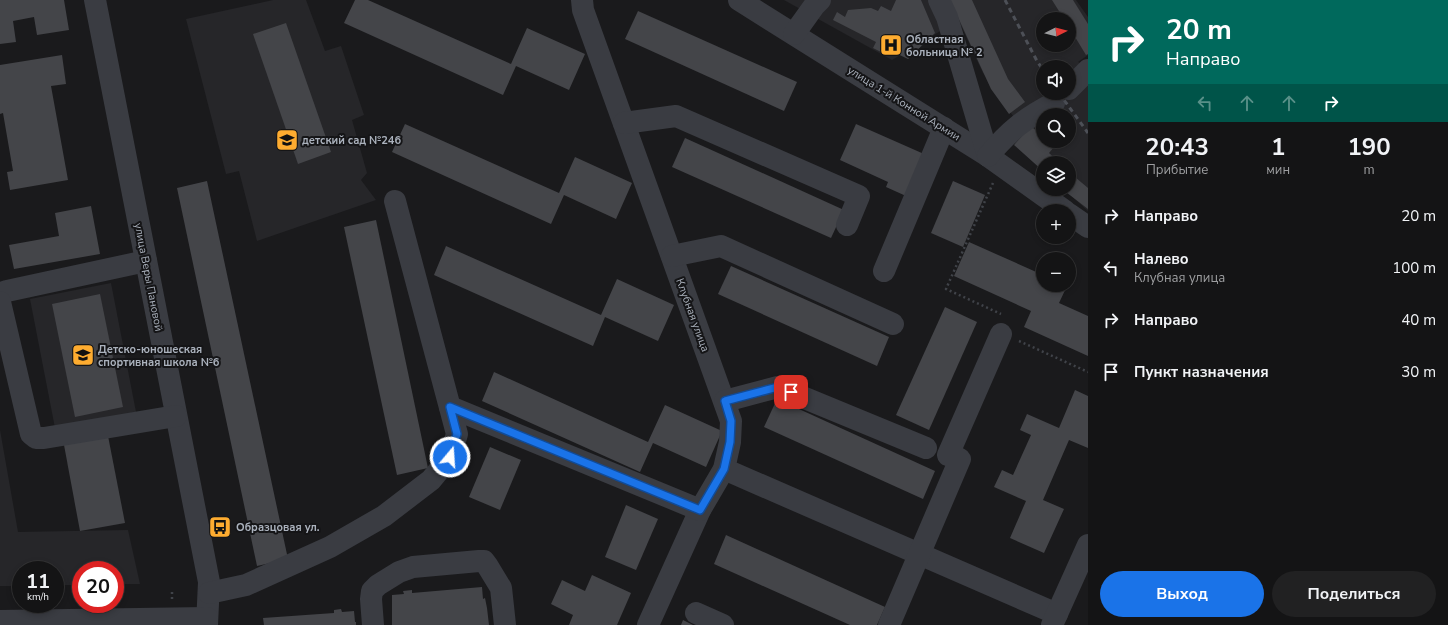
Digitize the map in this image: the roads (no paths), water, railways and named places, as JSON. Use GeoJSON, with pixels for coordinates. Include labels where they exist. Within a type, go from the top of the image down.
{"type":"FeatureCollection","features":[{"type":"Feature","properties":{"kind":"street","name":"улица Веры Пановой"},"geometry":{"type":"LineString","coordinates":[[95,0],[209,582],[210,593],[207,622]]}},
{"type":"Feature","properties":{"kind":"street","name":"Клубная улица"},"geometry":{"type":"LineString","coordinates":[[582,0],[584,10],[731,421],[730,442],[724,469],[700,510],[648,625]]}},
{"type":"Feature","properties":{"kind":"street"},"geometry":{"type":"LineString","coordinates":[[794,34],[820,0]]}},
{"type":"Feature","properties":{"kind":"street"},"geometry":{"type":"LineString","coordinates":[[939,0],[947,17],[995,160]]}},
{"type":"Feature","properties":{"kind":"street","name":"улица 1-й Конной Армии"},"geometry":{"type":"LineString","coordinates":[[754,3],[794,34],[995,160],[1055,204]]}},
{"type":"Feature","properties":{"kind":"street"},"geometry":{"type":"LineString","coordinates":[[1076,82],[1088,70]]}},
{"type":"Feature","properties":{"kind":"street"},"geometry":{"type":"LineString","coordinates":[[995,160],[1011,130],[1054,103]]}},
{"type":"Feature","properties":{"kind":"street"},"geometry":{"type":"LineString","coordinates":[[624,122],[676,116],[860,196],[847,225]]}},
{"type":"Feature","properties":{"kind":"street"},"geometry":{"type":"LineString","coordinates":[[884,271],[944,128]]}},
{"type":"Feature","properties":{"kind":"street"},"geometry":{"type":"LineString","coordinates":[[210,593],[246,585],[323,550],[390,512],[431,480],[450,457],[457,434],[395,200]]}},
{"type":"Feature","properties":{"kind":"street"},"geometry":{"type":"LineString","coordinates":[[1076,219],[1088,228]]}},
{"type":"Feature","properties":{"kind":"street"},"geometry":{"type":"LineString","coordinates":[[672,256],[721,246],[893,324]]}},
{"type":"Feature","properties":{"kind":"street"},"geometry":{"type":"LineString","coordinates":[[146,261],[7,291],[1,293],[0,301],[31,434],[36,438],[51,437],[176,416]]}},
{"type":"Feature","properties":{"kind":"street"},"geometry":{"type":"LineString","coordinates":[[889,625],[960,459],[948,455],[1002,334]]}},
{"type":"Feature","properties":{"kind":"street"},"geometry":{"type":"LineString","coordinates":[[725,401],[778,387],[926,448]]}},
{"type":"Feature","properties":{"kind":"street"},"geometry":{"type":"LineString","coordinates":[[450,407],[700,510]]}},
{"type":"Feature","properties":{"kind":"street"},"geometry":{"type":"LineString","coordinates":[[724,469],[920,554],[1055,619],[1088,545]]}},
{"type":"Feature","properties":{"kind":"street"},"geometry":{"type":"LineString","coordinates":[[374,625],[371,599],[372,591],[378,585],[399,572],[413,567],[484,561],[501,588],[505,625]]}},
{"type":"Feature","properties":{"kind":"street"},"geometry":{"type":"LineString","coordinates":[[696,613],[724,625]]}},
{"type":"Feature","properties":{"kind":"street"},"geometry":{"type":"LineString","coordinates":[[1,622],[207,622]]}},
{"type":"Feature","properties":{"kind":"railway"},"geometry":{"type":"LineString","coordinates":[[1005,0],[1036,60]]}},
{"type":"Feature","properties":{"kind":"railway"},"geometry":{"type":"LineString","coordinates":[[1064,100],[1088,133]]}},
{"type":"Feature","properties":{"kind":"place","name":"Областная больница № 2"},"geometry":{"type":"Point","coordinates":[891,45]}},
{"type":"Feature","properties":{"kind":"place","name":"детский сад №246"},"geometry":{"type":"Point","coordinates":[287,140]}},
{"type":"Feature","properties":{"kind":"place","name":"Детско-юношеская спортивная школа №6"},"geometry":{"type":"Point","coordinates":[83,355]}},
{"type":"Feature","properties":{"kind":"place","name":"Образцовая ул."},"geometry":{"type":"Point","coordinates":[220,527]}}]}
